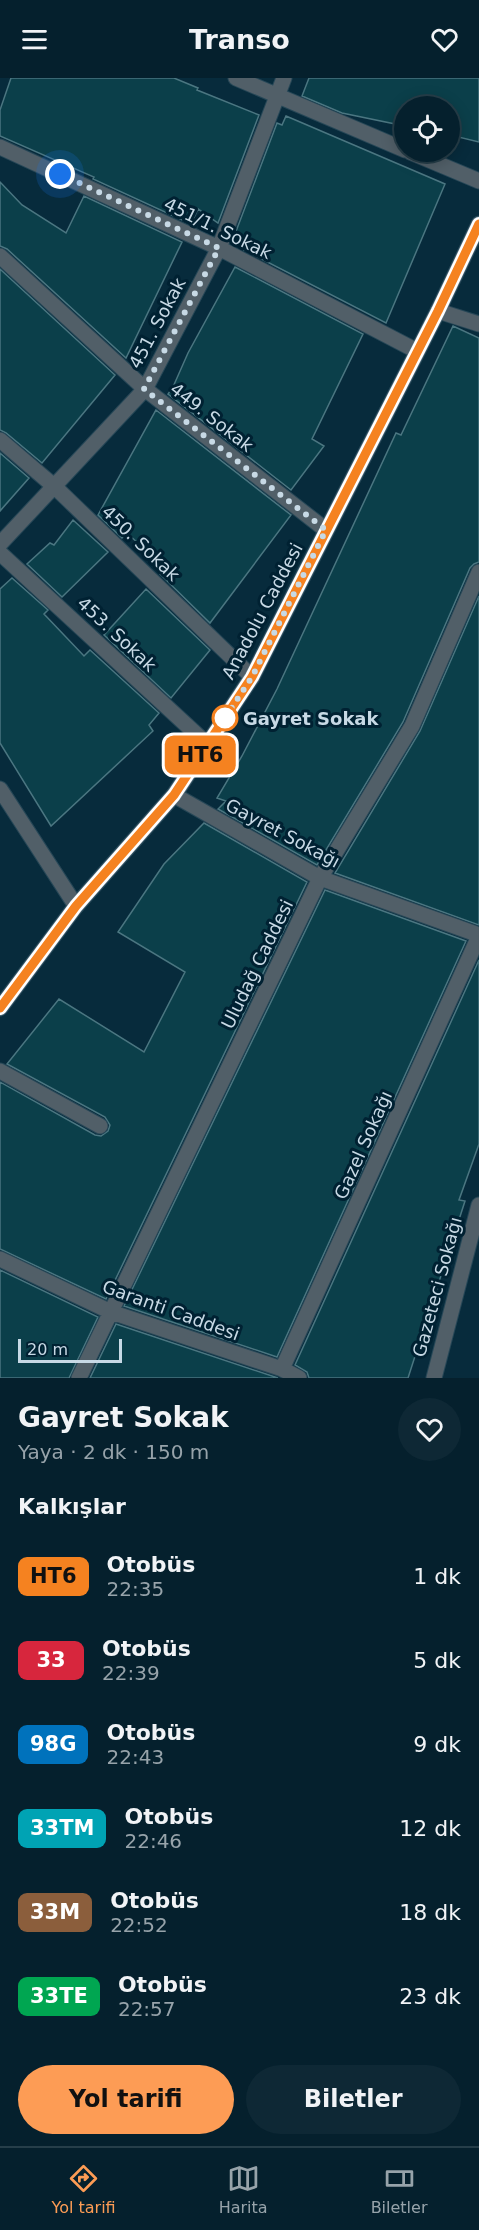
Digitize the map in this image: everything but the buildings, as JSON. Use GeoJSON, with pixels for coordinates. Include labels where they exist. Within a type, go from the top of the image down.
{"type":"FeatureCollection","features":[{"type":"Feature","properties":{"kind":"main road","name":"Anadolu Caddesi"},"geometry":{"type":"LineString","coordinates":[[0,1008],[76,906],[174,795],[252,677],[438,311],[479,224]]}},
{"type":"Feature","properties":{"kind":"street"},"geometry":{"type":"LineString","coordinates":[[236,78],[394,145]]}},
{"type":"Feature","properties":{"kind":"street","name":"451. Sokak"},"geometry":{"type":"LineString","coordinates":[[0,544],[144,389],[219,248],[284,78]]}},
{"type":"Feature","properties":{"kind":"street","name":"451/1. Sokak"},"geometry":{"type":"LineString","coordinates":[[0,147],[219,248],[417,351]]}},
{"type":"Feature","properties":{"kind":"street"},"geometry":{"type":"LineString","coordinates":[[434,162],[479,181]]}},
{"type":"Feature","properties":{"kind":"street","name":"449. Sokak"},"geometry":{"type":"LineString","coordinates":[[0,256],[144,389],[326,530]]}},
{"type":"Feature","properties":{"kind":"street"},"geometry":{"type":"LineString","coordinates":[[438,311],[479,324]]}},
{"type":"Feature","properties":{"kind":"street","name":"450. Sokak"},"geometry":{"type":"LineString","coordinates":[[0,440],[55,487],[252,677]]}},
{"type":"Feature","properties":{"kind":"street","name":"453. Sokak"},"geometry":{"type":"LineString","coordinates":[[0,553],[207,744]]}},
{"type":"Feature","properties":{"kind":"street","name":"Uludağ Caddesi"},"geometry":{"type":"LineString","coordinates":[[80,1378],[320,878],[412,726],[479,572]]}},
{"type":"Feature","properties":{"kind":"street"},"geometry":{"type":"LineString","coordinates":[[0,789],[76,906]]}},
{"type":"Feature","properties":{"kind":"street","name":"Gayret Sokağı"},"geometry":{"type":"LineString","coordinates":[[174,795],[320,878],[479,936]]}},
{"type":"Feature","properties":{"kind":"street","name":"Gazel Sokağı"},"geometry":{"type":"LineString","coordinates":[[282,1369],[479,936]]}},
{"type":"Feature","properties":{"kind":"street"},"geometry":{"type":"LineString","coordinates":[[0,1071],[100,1126]]}},
{"type":"Feature","properties":{"kind":"street","name":"Gazeteci Sokağı"},"geometry":{"type":"LineString","coordinates":[[434,1378],[479,1205]]}},
{"type":"Feature","properties":{"kind":"street","name":"Garanti Caddesi"},"geometry":{"type":"LineString","coordinates":[[0,1258],[111,1312],[282,1369],[299,1378]]}},
{"type":"Feature","properties":{"kind":"street"},"geometry":{"type":"LineString","coordinates":[[463,1261],[479,1264]]}},
{"type":"Feature","properties":{"kind":"bus line","name":"HT6"},"geometry":{"type":"LineString","coordinates":[[0,1008],[76,906],[174,795],[252,677],[438,311],[479,224]]}},
{"type":"Feature","properties":{"kind":"place","name":"Gayret Sokak"},"geometry":{"type":"Point","coordinates":[225,718]}},
{"type":"Feature","properties":{"kind":"route"},"geometry":{"type":"LineString","coordinates":[[60,174],[219,248],[144,389],[326,530],[252,677],[225,718]]}}]}
